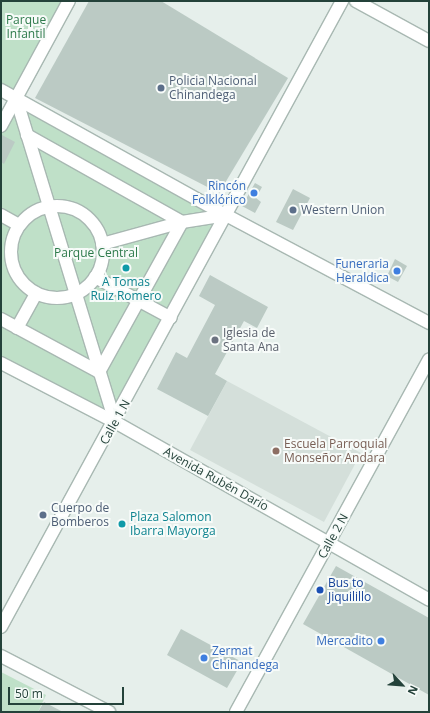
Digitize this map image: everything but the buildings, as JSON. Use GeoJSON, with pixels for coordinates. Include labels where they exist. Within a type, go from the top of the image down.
{"type":"FeatureCollection","features":[{"type":"Feature","properties":{"kind":"street"},"geometry":{"type":"LineString","coordinates":[[1,126],[69,1]]}},
{"type":"Feature","properties":{"kind":"street","name":"Calle 1 N"},"geometry":{"type":"LineString","coordinates":[[1,627],[115,422],[342,1]]}},
{"type":"Feature","properties":{"kind":"street"},"geometry":{"type":"LineString","coordinates":[[356,1],[429,42]]}},
{"type":"Feature","properties":{"kind":"street"},"geometry":{"type":"LineString","coordinates":[[1,90],[226,215],[429,323]]}},
{"type":"Feature","properties":{"kind":"street"},"geometry":{"type":"LineString","coordinates":[[16,98],[74,295],[115,422]]}},
{"type":"Feature","properties":{"kind":"street"},"geometry":{"type":"LineString","coordinates":[[27,135],[182,222]]}},
{"type":"Feature","properties":{"kind":"street"},"geometry":{"type":"LineString","coordinates":[[48,207],[70,207],[84,214],[96,225],[102,244],[103,256],[95,278],[91,284],[74,295],[50,298],[36,294],[24,285],[7,266],[11,244],[19,225],[26,217],[48,207]]}},
{"type":"Feature","properties":{"kind":"street"},"geometry":{"type":"LineString","coordinates":[[1,214],[19,225]]}},
{"type":"Feature","properties":{"kind":"street"},"geometry":{"type":"LineString","coordinates":[[102,244],[182,222],[226,215]]}},
{"type":"Feature","properties":{"kind":"street"},"geometry":{"type":"LineString","coordinates":[[99,372],[182,222]]}},
{"type":"Feature","properties":{"kind":"street"},"geometry":{"type":"LineString","coordinates":[[95,278],[171,318]]}},
{"type":"Feature","properties":{"kind":"street"},"geometry":{"type":"LineString","coordinates":[[17,328],[36,294]]}},
{"type":"Feature","properties":{"kind":"street"},"geometry":{"type":"LineString","coordinates":[[1,319],[99,372]]}},
{"type":"Feature","properties":{"kind":"street","name":"Calle 2 N"},"geometry":{"type":"LineString","coordinates":[[236,712],[429,359]]}},
{"type":"Feature","properties":{"kind":"street","name":"Avenida Rubén Darío"},"geometry":{"type":"LineString","coordinates":[[1,362],[115,422],[330,542],[429,600]]}},
{"type":"Feature","properties":{"kind":"street"},"geometry":{"type":"LineString","coordinates":[[1,656],[109,712]]}},
{"type":"Feature","properties":{"kind":"shaded area","name":"Escuela Parroquial Monseñor Andara"},"geometry":{"type":"Polygon","coordinates":[[[227,381],[361,453],[324,522],[190,450],[227,381]]]}},
{"type":"Feature","properties":{"kind":"green space","name":"Parque Infantil"},"geometry":{"type":"Polygon","coordinates":[[[1,1],[69,1],[16,98],[1,90],[1,1]]]}},
{"type":"Feature","properties":{"kind":"green space","name":"Parque Central"},"geometry":{"type":"Polygon","coordinates":[[[16,98],[226,215],[115,422],[1,363],[1,126],[16,98]]]}},
{"type":"Feature","properties":{"kind":"green space"},"geometry":{"type":"Polygon","coordinates":[[[1,672],[46,695],[38,712],[1,712],[1,672]]]}},
{"type":"Feature","properties":{"kind":"place","name":"Policia Nacional Chinandega"},"geometry":{"type":"Point","coordinates":[161,88]}},
{"type":"Feature","properties":{"kind":"place","name":"Rincón Folklórico"},"geometry":{"type":"Point","coordinates":[254,193]}},
{"type":"Feature","properties":{"kind":"place","name":"Western Union"},"geometry":{"type":"Point","coordinates":[293,210]}},
{"type":"Feature","properties":{"kind":"place","name":"A Tomas Ruiz Romero"},"geometry":{"type":"Point","coordinates":[126,268]}},
{"type":"Feature","properties":{"kind":"place","name":"Funeraria Heraldica"},"geometry":{"type":"Point","coordinates":[397,271]}},
{"type":"Feature","properties":{"kind":"place","name":"Iglesia de Santa Ana"},"geometry":{"type":"Point","coordinates":[215,340]}},
{"type":"Feature","properties":{"kind":"place","name":"Escuela Parroquial Monseñor Andara"},"geometry":{"type":"Point","coordinates":[276,451]}},
{"type":"Feature","properties":{"kind":"place","name":"Cuerpo de Bomberos"},"geometry":{"type":"Point","coordinates":[43,515]}},
{"type":"Feature","properties":{"kind":"place","name":"Plaza Salomon Ibarra Mayorga"},"geometry":{"type":"Point","coordinates":[122,524]}},
{"type":"Feature","properties":{"kind":"place","name":"Bus to Jiquilillo"},"geometry":{"type":"Point","coordinates":[320,590]}},
{"type":"Feature","properties":{"kind":"place","name":"Mercadito"},"geometry":{"type":"Point","coordinates":[381,641]}},
{"type":"Feature","properties":{"kind":"place","name":"Zermat Chinandega"},"geometry":{"type":"Point","coordinates":[204,658]}}]}
